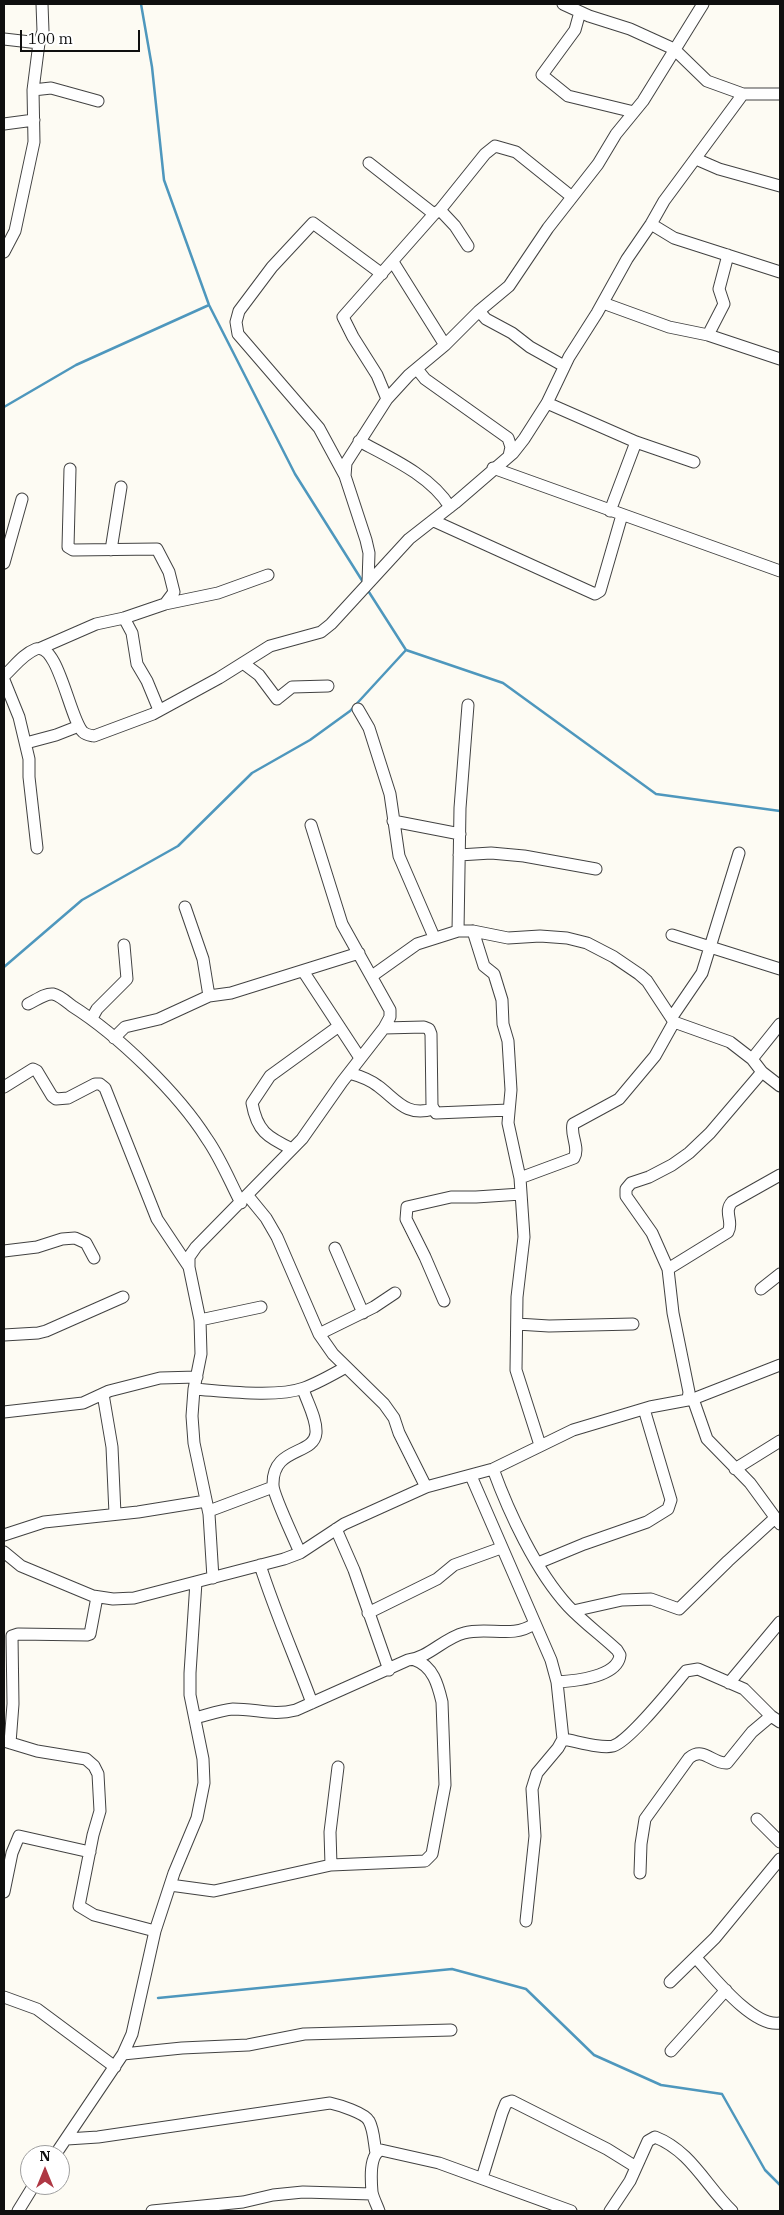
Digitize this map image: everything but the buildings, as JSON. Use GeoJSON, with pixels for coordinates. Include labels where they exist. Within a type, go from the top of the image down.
{"type":"FeatureCollection","features":[{"type":"Feature","properties":{"kind":"street"},"geometry":{"type":"LineString","coordinates":[[4,249],[15,231],[34,142],[33,90],[39,43],[43,31],[42,4]]}},
{"type":"Feature","properties":{"kind":"street"},"geometry":{"type":"LineString","coordinates":[[563,4],[580,12],[630,29],[674,49],[707,81],[743,94],[780,94]]}},
{"type":"Feature","properties":{"kind":"street"},"geometry":{"type":"LineString","coordinates":[[345,476],[346,463],[387,399],[479,311],[509,286],[548,228],[598,164],[612,141],[658,78],[674,49],[704,4]]}},
{"type":"Feature","properties":{"kind":"street"},"geometry":{"type":"LineString","coordinates":[[580,12],[575,30],[542,75],[568,96],[634,112]]}},
{"type":"Feature","properties":{"kind":"street"},"geometry":{"type":"LineString","coordinates":[[4,40],[39,43]]}},
{"type":"Feature","properties":{"kind":"street"},"geometry":{"type":"LineString","coordinates":[[33,90],[51,88],[98,101]]}},
{"type":"Feature","properties":{"kind":"street"},"geometry":{"type":"LineString","coordinates":[[41,648],[46,649],[54,659],[79,726],[87,735],[94,736],[159,710],[219,678],[270,646],[321,632],[337,618],[409,539],[434,521],[509,456],[524,439],[547,403],[564,366],[627,259],[664,201],[743,94]]}},
{"type":"Feature","properties":{"kind":"street"},"geometry":{"type":"LineString","coordinates":[[4,124],[34,120]]}},
{"type":"Feature","properties":{"kind":"street"},"geometry":{"type":"LineString","coordinates":[[387,399],[378,375],[353,337],[343,317],[437,212],[485,154],[495,146],[516,152],[572,197]]}},
{"type":"Feature","properties":{"kind":"street"},"geometry":{"type":"LineString","coordinates":[[696,159],[719,168],[780,186]]}},
{"type":"Feature","properties":{"kind":"street"},"geometry":{"type":"LineString","coordinates":[[369,162],[455,226],[468,246]]}},
{"type":"Feature","properties":{"kind":"street"},"geometry":{"type":"LineString","coordinates":[[368,582],[369,553],[345,476],[318,428],[238,334],[236,322],[239,311],[272,267],[312,223],[382,274]]}},
{"type":"Feature","properties":{"kind":"street"},"geometry":{"type":"LineString","coordinates":[[651,224],[674,238],[780,272]]}},
{"type":"Feature","properties":{"kind":"street"},"geometry":{"type":"LineString","coordinates":[[708,335],[724,304],[719,289],[728,255]]}},
{"type":"Feature","properties":{"kind":"street"},"geometry":{"type":"LineString","coordinates":[[393,262],[445,345]]}},
{"type":"Feature","properties":{"kind":"street"},"geometry":{"type":"LineString","coordinates":[[603,302],[669,327],[708,335],[780,359]]}},
{"type":"Feature","properties":{"kind":"street"},"geometry":{"type":"LineString","coordinates":[[479,311],[486,319],[564,366]]}},
{"type":"Feature","properties":{"kind":"street"},"geometry":{"type":"LineString","coordinates":[[417,369],[425,379],[508,438],[511,448],[509,456]]}},
{"type":"Feature","properties":{"kind":"street"},"geometry":{"type":"LineString","coordinates":[[547,403],[636,442],[694,462]]}},
{"type":"Feature","properties":{"kind":"street"},"geometry":{"type":"LineString","coordinates":[[359,442],[394,460],[438,490],[450,507]]}},
{"type":"Feature","properties":{"kind":"street"},"geometry":{"type":"LineString","coordinates":[[610,511],[636,442]]}},
{"type":"Feature","properties":{"kind":"street"},"geometry":{"type":"LineString","coordinates":[[493,468],[780,571]]}},
{"type":"Feature","properties":{"kind":"street"},"geometry":{"type":"LineString","coordinates":[[70,469],[68,546],[73,550],[157,549],[169,572],[174,592],[165,604]]}},
{"type":"Feature","properties":{"kind":"street"},"geometry":{"type":"LineString","coordinates":[[112,550],[121,486]]}},
{"type":"Feature","properties":{"kind":"street"},"geometry":{"type":"LineString","coordinates":[[4,562],[22,499]]}},
{"type":"Feature","properties":{"kind":"street"},"geometry":{"type":"LineString","coordinates":[[434,521],[595,594],[600,591],[622,515]]}},
{"type":"Feature","properties":{"kind":"street"},"geometry":{"type":"LineString","coordinates":[[37,848],[26,743],[19,717],[4,678],[21,659],[36,649],[96,624],[124,618],[165,604],[218,592],[268,576]]}},
{"type":"Feature","properties":{"kind":"street"},"geometry":{"type":"LineString","coordinates":[[124,618],[132,633],[137,664],[147,681],[159,710]]}},
{"type":"Feature","properties":{"kind":"street"},"geometry":{"type":"LineString","coordinates":[[243,663],[259,675],[277,699],[292,687],[328,686]]}},
{"type":"Feature","properties":{"kind":"street"},"geometry":{"type":"LineString","coordinates":[[458,931],[460,808],[468,705]]}},
{"type":"Feature","properties":{"kind":"street"},"geometry":{"type":"LineString","coordinates":[[358,709],[369,728],[380,757],[390,794],[399,856],[434,937]]}},
{"type":"Feature","properties":{"kind":"street"},"geometry":{"type":"LineString","coordinates":[[26,743],[79,726]]}},
{"type":"Feature","properties":{"kind":"street"},"geometry":{"type":"LineString","coordinates":[[393,821],[460,834]]}},
{"type":"Feature","properties":{"kind":"street"},"geometry":{"type":"LineString","coordinates":[[213,1578],[207,1506],[194,1442],[192,1416],[194,1389],[201,1354],[200,1320],[189,1267],[189,1257],[196,1247],[302,1139],[384,1028],[390,1017],[390,1010],[342,924],[312,825]]}},
{"type":"Feature","properties":{"kind":"street"},"geometry":{"type":"LineString","coordinates":[[460,855],[491,853],[524,856],[596,869]]}},
{"type":"Feature","properties":{"kind":"street"},"geometry":{"type":"LineString","coordinates":[[520,1178],[574,1158],[576,1153],[572,1130],[573,1124],[619,1100],[655,1056],[673,1020],[702,972],[739,853]]}},
{"type":"Feature","properties":{"kind":"street"},"geometry":{"type":"LineString","coordinates":[[185,908],[202,959],[209,996]]}},
{"type":"Feature","properties":{"kind":"street"},"geometry":{"type":"LineString","coordinates":[[372,976],[417,944],[434,937],[458,931],[473,931],[495,937],[540,936],[567,938],[587,943],[614,957],[647,981],[673,1020],[730,1042],[752,1059],[762,1072],[780,1086]]}},
{"type":"Feature","properties":{"kind":"street"},"geometry":{"type":"LineString","coordinates":[[473,931],[484,966],[494,974],[502,1000],[503,1024],[509,1050],[510,1090],[508,1123],[520,1178],[524,1237],[517,1298],[518,1377],[540,1445]]}},
{"type":"Feature","properties":{"kind":"street"},"geometry":{"type":"LineString","coordinates":[[672,935],[780,969]]}},
{"type":"Feature","properties":{"kind":"street"},"geometry":{"type":"LineString","coordinates":[[92,1018],[97,1009],[127,979],[124,945]]}},
{"type":"Feature","properties":{"kind":"street"},"geometry":{"type":"LineString","coordinates":[[114,1038],[125,1027],[159,1019],[209,996],[231,993],[359,953]]}},
{"type":"Feature","properties":{"kind":"street"},"geometry":{"type":"LineString","coordinates":[[303,971],[360,1058]]}},
{"type":"Feature","properties":{"kind":"street"},"geometry":{"type":"LineString","coordinates":[[28,1004],[46,995],[55,994],[92,1018],[167,1089],[190,1115],[208,1140],[244,1200],[270,1224],[319,1334],[333,1354],[384,1404],[394,1418],[399,1433],[426,1486]]}},
{"type":"Feature","properties":{"kind":"street"},"geometry":{"type":"LineString","coordinates":[[752,1059],[780,1024]]}},
{"type":"Feature","properties":{"kind":"street"},"geometry":{"type":"LineString","coordinates":[[292,1150],[272,1139],[255,1121],[252,1103],[270,1076],[339,1026]]}},
{"type":"Feature","properties":{"kind":"street"},"geometry":{"type":"LineString","coordinates":[[384,1028],[424,1027],[429,1029],[433,1108],[438,1114],[509,1110]]}},
{"type":"Feature","properties":{"kind":"street"},"geometry":{"type":"LineString","coordinates":[[4,1086],[33,1069],[37,1071],[52,1096],[56,1099],[68,1098],[95,1084],[100,1084],[105,1088],[157,1219],[189,1267]]}},
{"type":"Feature","properties":{"kind":"street"},"geometry":{"type":"LineString","coordinates":[[573,1611],[622,1600],[651,1599],[679,1609],[728,1561],[778,1521],[750,1483],[707,1439],[688,1392],[673,1313],[668,1269],[652,1233],[626,1196],[626,1190],[630,1183],[664,1169],[689,1152],[710,1133],[762,1072]]}},
{"type":"Feature","properties":{"kind":"street"},"geometry":{"type":"LineString","coordinates":[[349,1073],[365,1078],[411,1111],[423,1112],[433,1108]]}},
{"type":"Feature","properties":{"kind":"street"},"geometry":{"type":"LineString","coordinates":[[668,1269],[728,1232],[731,1225],[728,1210],[732,1202],[780,1175]]}},
{"type":"Feature","properties":{"kind":"street"},"geometry":{"type":"LineString","coordinates":[[444,1301],[406,1219],[406,1207],[451,1197],[476,1198],[521,1194]]}},
{"type":"Feature","properties":{"kind":"street"},"geometry":{"type":"LineString","coordinates":[[4,1250],[37,1247],[62,1239],[75,1238],[86,1243],[94,1258]]}},
{"type":"Feature","properties":{"kind":"street"},"geometry":{"type":"LineString","coordinates":[[335,1248],[363,1313]]}},
{"type":"Feature","properties":{"kind":"street"},"geometry":{"type":"LineString","coordinates":[[761,1289],[780,1274]]}},
{"type":"Feature","properties":{"kind":"street"},"geometry":{"type":"LineString","coordinates":[[319,1334],[363,1313],[396,1293]]}},
{"type":"Feature","properties":{"kind":"street"},"geometry":{"type":"LineString","coordinates":[[4,1335],[46,1331],[123,1297]]}},
{"type":"Feature","properties":{"kind":"street"},"geometry":{"type":"LineString","coordinates":[[200,1320],[262,1307]]}},
{"type":"Feature","properties":{"kind":"street"},"geometry":{"type":"LineString","coordinates":[[516,1324],[549,1326],[633,1324]]}},
{"type":"Feature","properties":{"kind":"street"},"geometry":{"type":"LineString","coordinates":[[4,1552],[21,1566],[97,1597],[134,1598],[300,1553],[336,1529],[386,1503],[426,1486],[493,1469],[573,1430],[644,1409],[690,1399],[780,1365]]}},
{"type":"Feature","properties":{"kind":"street"},"geometry":{"type":"LineString","coordinates":[[194,1389],[269,1392],[303,1389],[346,1367]]}},
{"type":"Feature","properties":{"kind":"street"},"geometry":{"type":"LineString","coordinates":[[4,1412],[83,1403],[128,1385],[160,1378],[197,1377]]}},
{"type":"Feature","properties":{"kind":"street"},"geometry":{"type":"LineString","coordinates":[[300,1553],[273,1487],[274,1474],[282,1460],[309,1445],[315,1439],[316,1427],[303,1389]]}},
{"type":"Feature","properties":{"kind":"street"},"geometry":{"type":"LineString","coordinates":[[103,1394],[112,1447],[115,1514]]}},
{"type":"Feature","properties":{"kind":"street"},"geometry":{"type":"LineString","coordinates":[[538,1563],[584,1544],[647,1522],[668,1509],[671,1500],[644,1409]]}},
{"type":"Feature","properties":{"kind":"street"},"geometry":{"type":"LineString","coordinates":[[735,1469],[780,1441]]}},
{"type":"Feature","properties":{"kind":"street"},"geometry":{"type":"LineString","coordinates":[[493,1469],[510,1514],[538,1563],[573,1611],[617,1650],[619,1659],[616,1664],[604,1672],[588,1678],[557,1682]]}},
{"type":"Feature","properties":{"kind":"street"},"geometry":{"type":"LineString","coordinates":[[471,1476],[551,1660],[557,1682],[563,1739],[537,1773],[532,1789],[535,1836],[526,1921]]}},
{"type":"Feature","properties":{"kind":"street"},"geometry":{"type":"LineString","coordinates":[[4,1535],[44,1522],[207,1506],[273,1487]]}},
{"type":"Feature","properties":{"kind":"street"},"geometry":{"type":"LineString","coordinates":[[336,1529],[354,1570],[389,1670]]}},
{"type":"Feature","properties":{"kind":"street"},"geometry":{"type":"LineString","coordinates":[[368,1613],[437,1578],[454,1565],[501,1548]]}},
{"type":"Feature","properties":{"kind":"street"},"geometry":{"type":"LineString","coordinates":[[260,1565],[274,1609],[289,1640],[312,1703]]}},
{"type":"Feature","properties":{"kind":"street"},"geometry":{"type":"LineString","coordinates":[[61,2145],[115,2067],[132,2034],[155,1931],[170,1885],[197,1818],[202,1796],[203,1759],[190,1695],[196,1582]]}},
{"type":"Feature","properties":{"kind":"street"},"geometry":{"type":"LineString","coordinates":[[97,1597],[90,1634],[18,1634],[12,1636],[13,1704],[7,1742],[37,1751],[76,1756],[86,1759],[94,1766],[98,1774],[100,1811],[80,1907],[94,1915],[155,1931]]}},
{"type":"Feature","properties":{"kind":"street"},"geometry":{"type":"LineString","coordinates":[[729,1683],[780,1622]]}},
{"type":"Feature","properties":{"kind":"street"},"geometry":{"type":"LineString","coordinates":[[415,1660],[452,1637],[463,1633],[473,1631],[516,1632],[526,1630],[534,1624]]}},
{"type":"Feature","properties":{"kind":"street"},"geometry":{"type":"LineString","coordinates":[[170,1885],[214,1891],[331,1865],[425,1861],[432,1854],[444,1792],[442,1702],[439,1688],[432,1672],[424,1664],[415,1660],[408,1660],[312,1703],[281,1714],[231,1709],[195,1718]]}},
{"type":"Feature","properties":{"kind":"street"},"geometry":{"type":"LineString","coordinates":[[563,1739],[607,1746],[618,1743],[644,1720],[686,1671],[691,1669],[698,1669],[750,1694],[775,1719],[752,1732],[727,1764],[720,1764],[700,1753],[694,1753],[689,1758],[645,1820],[640,1873]]}},
{"type":"Feature","properties":{"kind":"street"},"geometry":{"type":"LineString","coordinates":[[331,1865],[330,1832],[338,1767]]}},
{"type":"Feature","properties":{"kind":"street"},"geometry":{"type":"LineString","coordinates":[[757,1820],[780,1842]]}},
{"type":"Feature","properties":{"kind":"street"},"geometry":{"type":"LineString","coordinates":[[4,1892],[12,1853],[19,1836],[90,1852]]}},
{"type":"Feature","properties":{"kind":"street"},"geometry":{"type":"LineString","coordinates":[[670,1982],[716,1938],[780,1859]]}},
{"type":"Feature","properties":{"kind":"street"},"geometry":{"type":"LineString","coordinates":[[696,1958],[726,1990],[755,2016],[769,2023],[780,2023]]}},
{"type":"Feature","properties":{"kind":"street"},"geometry":{"type":"LineString","coordinates":[[671,2051],[726,1990]]}},
{"type":"Feature","properties":{"kind":"street"},"geometry":{"type":"LineString","coordinates":[[4,1997],[37,2010],[115,2067]]}},
{"type":"Feature","properties":{"kind":"street"},"geometry":{"type":"LineString","coordinates":[[123,2054],[182,2048],[248,2046],[304,2034],[451,2030]]}},
{"type":"Feature","properties":{"kind":"street"},"geometry":{"type":"LineString","coordinates":[[482,2178],[502,2113],[506,2103],[512,2101],[607,2149],[636,2167]]}},
{"type":"Feature","properties":{"kind":"street"},"geometry":{"type":"LineString","coordinates":[[66,2138],[155,2129],[337,2104],[369,2120],[376,2153],[372,2174],[372,2194],[379,2211]]}},
{"type":"Feature","properties":{"kind":"street"},"geometry":{"type":"LineString","coordinates":[[610,2211],[630,2181],[648,2141],[652,2138],[660,2139],[686,2156],[702,2173],[716,2196],[732,2211]]}},
{"type":"Feature","properties":{"kind":"street"},"geometry":{"type":"LineString","coordinates":[[376,2153],[385,2150],[439,2163],[571,2211]]}},
{"type":"Feature","properties":{"kind":"street"},"geometry":{"type":"LineString","coordinates":[[152,2211],[179,2210],[243,2202],[273,2195],[303,2192],[372,2194]]}},
{"type":"Feature","properties":{"kind":"street"},"geometry":{"type":"LineString","coordinates":[[18,2211],[28,2195]]}},
{"type":"Feature","properties":{"kind":"waterway"},"geometry":{"type":"LineString","coordinates":[[141,4],[152,67],[164,180],[209,305],[295,474],[363,582]]}},
{"type":"Feature","properties":{"kind":"waterway"},"geometry":{"type":"LineString","coordinates":[[4,407],[76,365],[209,305]]}},
{"type":"Feature","properties":{"kind":"waterway"},"geometry":{"type":"LineString","coordinates":[[367,589],[406,650],[503,683],[656,794],[780,811]]}},
{"type":"Feature","properties":{"kind":"waterway"},"geometry":{"type":"LineString","coordinates":[[4,967],[82,900],[178,846],[252,773],[310,740],[350,711],[406,650]]}},
{"type":"Feature","properties":{"kind":"waterway"},"geometry":{"type":"LineString","coordinates":[[158,1998],[452,1969],[526,1989],[594,2055],[661,2085],[722,2094],[765,2170],[780,2185]]}}]}
